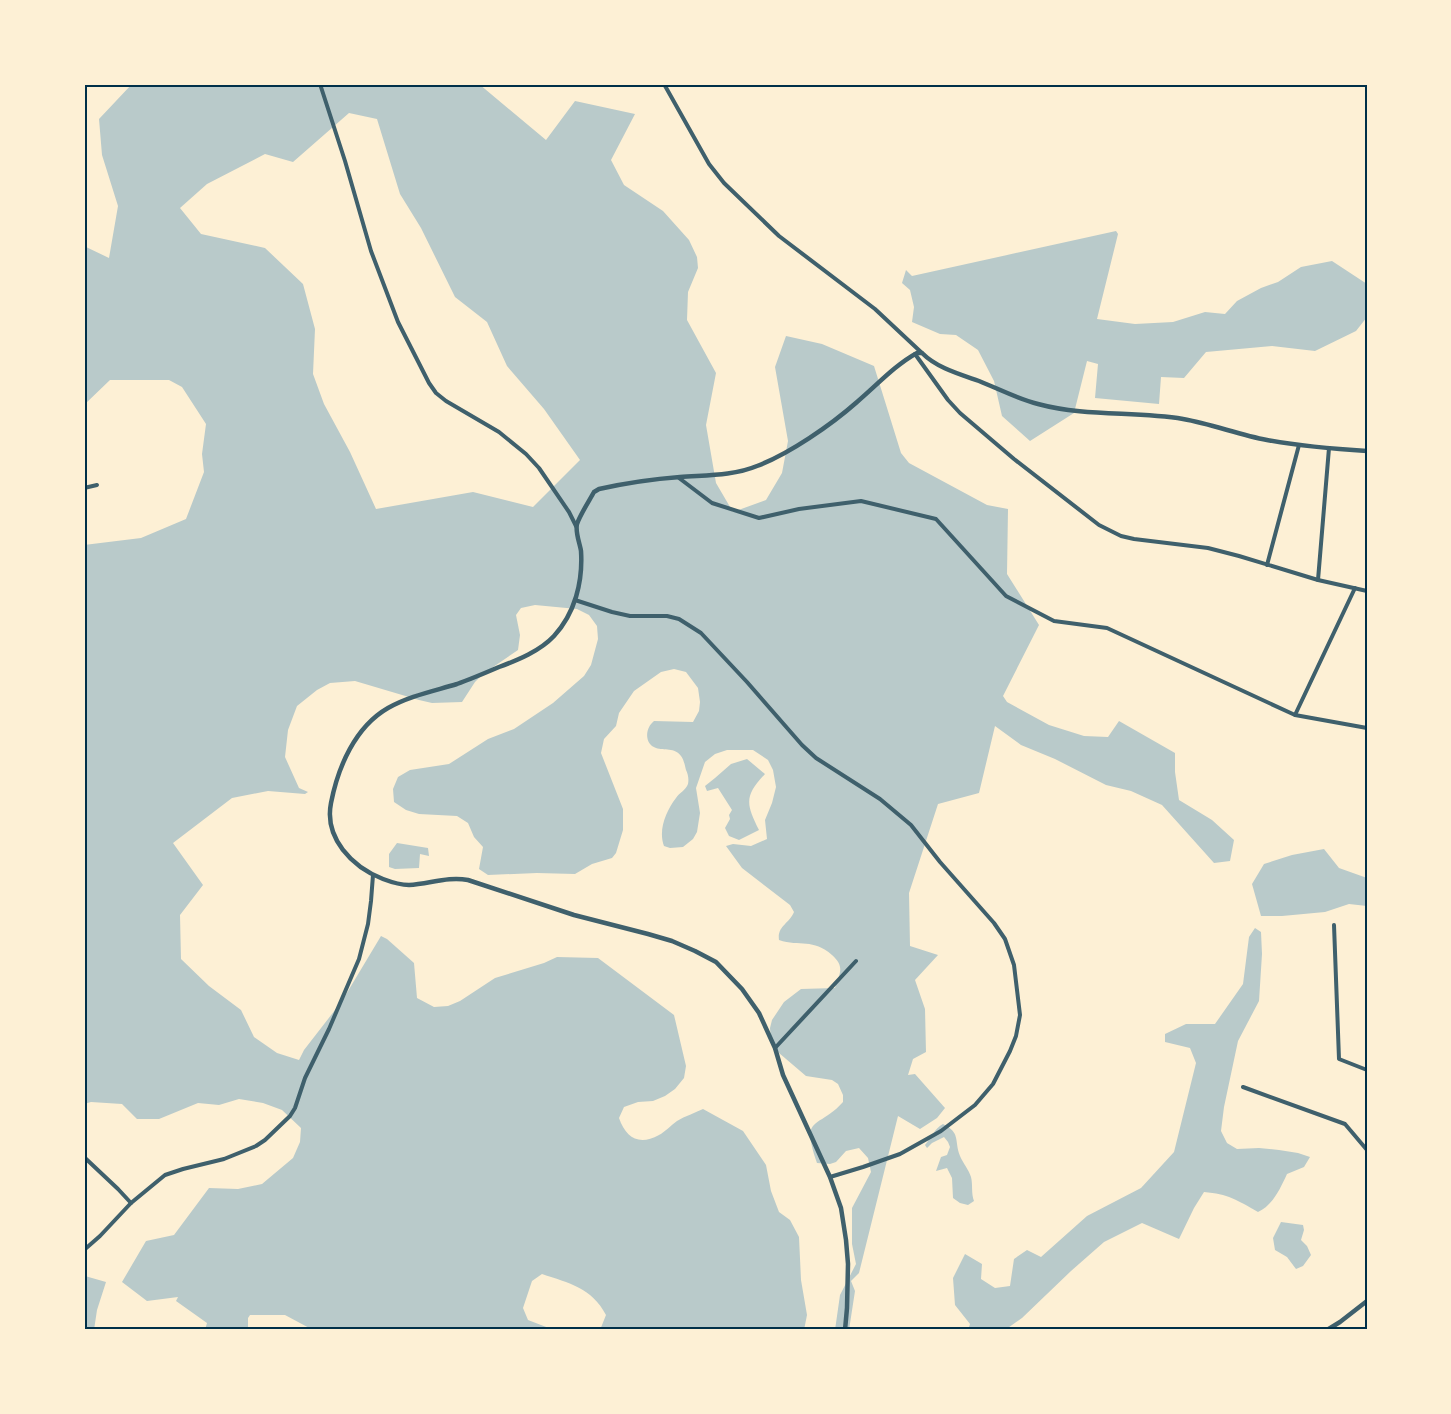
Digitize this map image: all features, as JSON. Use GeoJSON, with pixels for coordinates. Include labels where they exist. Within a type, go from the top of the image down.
{"type":"FeatureCollection","features":[{"type":"Feature","properties":{"kind":"street"},"geometry":{"type":"LineString","coordinates":[[320,84],[371,251],[398,322],[429,383],[446,401],[499,432],[539,468],[576,526],[582,562],[580,584],[575,600],[561,627],[542,646],[513,662],[459,683],[404,700],[379,714],[356,739],[341,768],[330,815],[333,832],[345,854],[353,862],[373,875],[397,884],[468,880],[574,915],[648,934],[695,951],[716,962],[742,989],[759,1012],[775,1048],[783,1075],[830,1177],[841,1208],[846,1240],[848,1295],[844,1330]]}},
{"type":"Feature","properties":{"kind":"street"},"geometry":{"type":"LineString","coordinates":[[664,84],[709,164],[724,183],[779,236],[875,309],[934,362],[1040,405],[1099,414],[1157,415],[1184,419],[1266,440],[1367,451]]}},
{"type":"Feature","properties":{"kind":"street"},"geometry":{"type":"LineString","coordinates":[[576,526],[594,492],[599,489],[630,482],[740,471],[757,466],[789,450],[835,420],[888,375],[915,354],[922,352]]}},
{"type":"Feature","properties":{"kind":"street"},"geometry":{"type":"LineString","coordinates":[[915,354],[960,413],[1014,459],[1099,525],[1121,536],[1208,548],[1318,580],[1367,591]]}},
{"type":"Feature","properties":{"kind":"street"},"geometry":{"type":"LineString","coordinates":[[1267,565],[1299,445]]}},
{"type":"Feature","properties":{"kind":"street"},"geometry":{"type":"LineString","coordinates":[[1318,580],[1329,448]]}},
{"type":"Feature","properties":{"kind":"street"},"geometry":{"type":"LineString","coordinates":[[678,477],[712,503],[759,518],[799,509],[861,501],[936,519],[1006,596],[1054,621],[1107,628],[1295,715],[1367,728]]}},
{"type":"Feature","properties":{"kind":"street"},"geometry":{"type":"LineString","coordinates":[[84,488],[97,485]]}},
{"type":"Feature","properties":{"kind":"street"},"geometry":{"type":"LineString","coordinates":[[1295,715],[1355,588]]}},
{"type":"Feature","properties":{"kind":"street"},"geometry":{"type":"LineString","coordinates":[[575,600],[630,616],[667,616],[679,619],[701,633],[802,746],[816,758],[880,799],[911,825],[940,862],[994,922],[1005,939],[1014,965],[1020,1015],[1016,1036],[993,1084],[975,1105],[941,1131],[900,1154],[830,1177]]}},
{"type":"Feature","properties":{"kind":"street"},"geometry":{"type":"LineString","coordinates":[[84,1250],[131,1203],[165,1175],[183,1168],[224,1159],[256,1146],[290,1116],[295,1108],[304,1078],[329,1029],[359,959],[368,924],[373,875]]}},
{"type":"Feature","properties":{"kind":"street"},"geometry":{"type":"LineString","coordinates":[[1334,925],[1339,1059],[1367,1070]]}},
{"type":"Feature","properties":{"kind":"street"},"geometry":{"type":"LineString","coordinates":[[775,1048],[856,961]]}},
{"type":"Feature","properties":{"kind":"street"},"geometry":{"type":"LineString","coordinates":[[1243,1087],[1345,1124],[1367,1149]]}},
{"type":"Feature","properties":{"kind":"street"},"geometry":{"type":"LineString","coordinates":[[84,1157],[131,1203]]}},
{"type":"Feature","properties":{"kind":"street"},"geometry":{"type":"LineString","coordinates":[[1327,1330],[1367,1301]]}},
{"type":"Feature","properties":{"kind":"shaded area"},"geometry":{"type":"Polygon","coordinates":[[[132,84],[479,84],[546,140],[575,101],[635,114],[611,160],[624,185],[663,211],[689,240],[697,257],[698,268],[688,292],[687,320],[716,373],[706,425],[716,483],[733,512],[766,500],[782,473],[788,441],[775,367],[786,336],[822,344],[874,366],[901,453],[909,463],[987,505],[1008,509],[1007,574],[1039,625],[1003,696],[1007,702],[1049,725],[1084,736],[1108,737],[1119,721],[1175,753],[1179,800],[1212,820],[1234,840],[1230,861],[1214,863],[1162,805],[1131,791],[1106,785],[1055,759],[1021,745],[995,726],[979,793],[938,804],[909,893],[910,946],[938,955],[915,980],[925,1009],[926,1052],[913,1059],[908,1075],[915,1074],[945,1108],[937,1118],[920,1129],[898,1116],[859,1273],[851,1281],[855,1291],[849,1330],[835,1330],[840,1295],[856,1264],[852,1244],[852,1208],[871,1172],[868,1158],[859,1148],[846,1151],[836,1162],[817,1163],[810,1137],[811,1130],[843,1102],[843,1095],[838,1084],[832,1080],[806,1076],[779,1053],[771,1042],[770,1028],[772,1020],[784,1002],[801,989],[835,988],[840,966],[832,955],[819,946],[779,940],[780,931],[794,912],[790,905],[742,868],[726,846],[733,844],[751,846],[767,839],[765,820],[776,787],[773,770],[768,760],[753,750],[727,750],[715,754],[705,762],[696,788],[700,813],[697,832],[693,839],[683,847],[664,846],[662,834],[666,815],[677,796],[687,786],[688,777],[679,753],[659,749],[649,743],[647,736],[649,728],[654,721],[693,722],[699,711],[700,702],[698,688],[686,672],[674,669],[661,672],[634,691],[619,713],[616,726],[604,739],[601,753],[623,809],[623,830],[616,853],[612,858],[592,864],[575,874],[488,875],[479,869],[483,847],[474,837],[468,823],[457,816],[419,814],[406,810],[394,802],[393,789],[398,777],[410,770],[449,764],[488,739],[514,729],[553,703],[584,676],[591,665],[598,639],[597,626],[589,615],[577,609],[535,605],[521,608],[516,615],[520,635],[518,650],[483,674],[462,702],[432,703],[355,681],[330,683],[297,706],[288,730],[285,757],[299,788],[308,792],[305,794],[268,791],[232,798],[173,843],[203,885],[180,915],[181,959],[209,986],[241,1010],[254,1037],[277,1053],[299,1060],[304,1050],[342,1001],[381,936],[414,963],[417,998],[434,1007],[448,1006],[460,1001],[495,978],[557,957],[598,958],[674,1015],[686,1066],[684,1078],[665,1096],[624,1107],[619,1118],[625,1131],[634,1138],[645,1140],[659,1135],[677,1121],[703,1109],[743,1131],[766,1165],[771,1191],[779,1212],[790,1220],[799,1237],[801,1280],[807,1315],[804,1330],[600,1330],[606,1315],[594,1298],[579,1288],[542,1274],[532,1281],[523,1308],[528,1320],[554,1330],[313,1330],[285,1315],[250,1315],[248,1330],[205,1330],[207,1323],[176,1301],[178,1297],[147,1301],[122,1282],[146,1241],[174,1235],[209,1188],[238,1189],[262,1184],[293,1158],[300,1142],[301,1128],[282,1110],[263,1103],[239,1099],[219,1105],[198,1103],[159,1119],[137,1119],[122,1104],[91,1102],[84,1104],[84,545],[141,538],[186,519],[204,472],[202,454],[206,424],[182,387],[169,380],[110,380],[84,405],[84,246],[109,258],[118,206],[102,155],[99,119],[132,84]],[[349,113],[293,162],[265,154],[207,184],[180,208],[201,234],[265,248],[303,284],[315,329],[313,374],[324,404],[350,452],[376,509],[473,492],[533,507],[580,460],[544,409],[507,366],[487,322],[455,297],[421,228],[400,194],[377,119],[349,113]]]}},
{"type":"Feature","properties":{"kind":"shaded area"},"geometry":{"type":"Polygon","coordinates":[[[1116,231],[1118,234],[1097,319],[1135,324],[1173,322],[1205,312],[1225,314],[1237,301],[1278,282],[1301,267],[1332,261],[1367,284],[1367,317],[1356,331],[1315,351],[1272,346],[1206,352],[1184,378],[1161,377],[1159,404],[1095,398],[1098,364],[1087,361],[1074,413],[1030,441],[1002,416],[994,381],[978,350],[956,335],[940,334],[912,322],[914,307],[910,290],[902,283],[906,270],[912,276],[1116,231]]]}},
{"type":"Feature","properties":{"kind":"shaded area"},"geometry":{"type":"Polygon","coordinates":[[[747,759],[765,774],[753,788],[749,800],[759,830],[739,840],[729,836],[725,828],[732,810],[718,788],[707,791],[705,786],[731,764],[747,759]]]}},
{"type":"Feature","properties":{"kind":"shaded area"},"geometry":{"type":"Polygon","coordinates":[[[397,843],[428,848],[429,856],[420,854],[419,868],[389,867],[389,854],[397,843]]]}},
{"type":"Feature","properties":{"kind":"shaded area"},"geometry":{"type":"Polygon","coordinates":[[[1324,849],[1339,868],[1367,878],[1367,906],[1349,904],[1325,912],[1261,916],[1252,884],[1264,864],[1292,855],[1324,849]]]}},
{"type":"Feature","properties":{"kind":"shaded area"},"geometry":{"type":"Polygon","coordinates":[[[1255,928],[1261,932],[1259,1001],[1238,1041],[1221,1131],[1227,1143],[1237,1149],[1279,1150],[1310,1157],[1304,1167],[1287,1174],[1272,1201],[1258,1212],[1232,1198],[1204,1192],[1179,1239],[1142,1223],[1104,1242],[1022,1318],[1005,1330],[968,1330],[970,1324],[955,1305],[953,1278],[965,1254],[982,1264],[981,1279],[995,1288],[1010,1286],[1014,1259],[1027,1250],[1041,1257],[1087,1216],[1141,1188],[1174,1152],[1196,1063],[1190,1048],[1165,1042],[1165,1034],[1186,1024],[1215,1024],[1243,984],[1249,937],[1255,928]]]}},
{"type":"Feature","properties":{"kind":"shaded area"},"geometry":{"type":"Polygon","coordinates":[[[943,1124],[955,1134],[960,1156],[971,1177],[974,1201],[968,1205],[953,1198],[952,1178],[947,1168],[936,1171],[941,1157],[947,1155],[950,1147],[948,1142],[944,1137],[927,1148],[925,1145],[943,1124]]]}},
{"type":"Feature","properties":{"kind":"shaded area"},"geometry":{"type":"Polygon","coordinates":[[[1281,1222],[1303,1225],[1301,1240],[1311,1255],[1303,1266],[1296,1269],[1287,1257],[1275,1250],[1273,1238],[1281,1222]]]}},
{"type":"Feature","properties":{"kind":"shaded area"},"geometry":{"type":"Polygon","coordinates":[[[85,1276],[106,1282],[97,1310],[94,1330],[84,1330],[85,1276]]]}}]}
